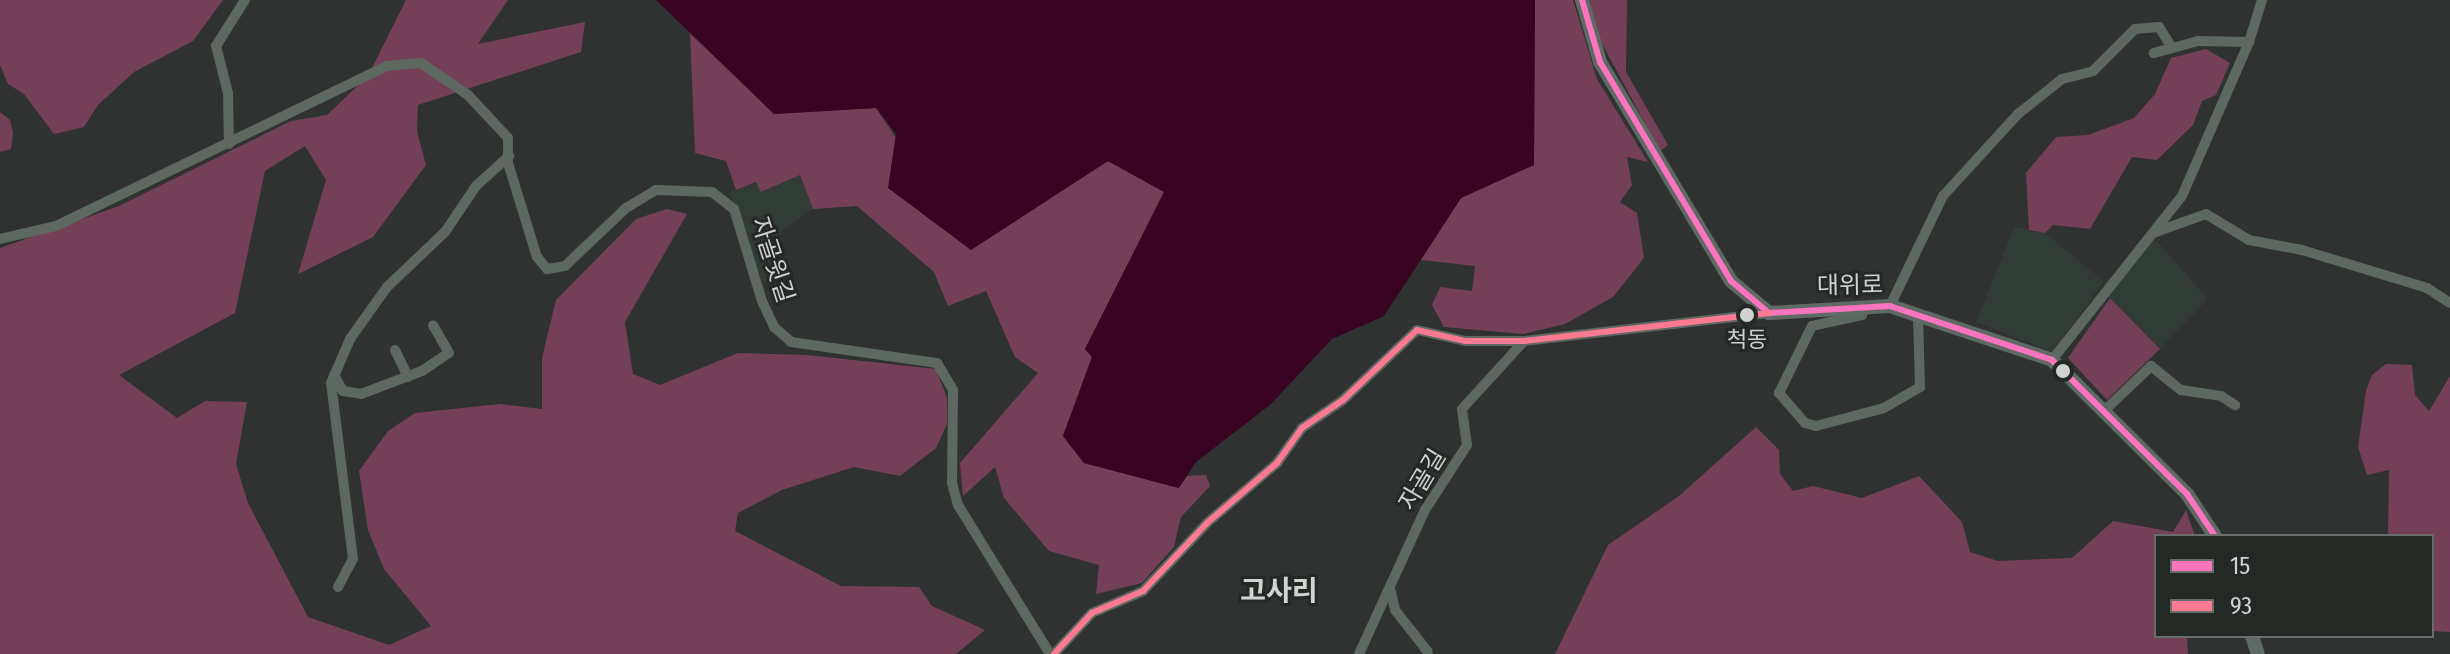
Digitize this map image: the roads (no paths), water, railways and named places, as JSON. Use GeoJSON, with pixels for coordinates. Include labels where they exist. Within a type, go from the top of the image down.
{"type":"FeatureCollection","features":[{"type":"Feature","properties":{"kind":"main road"},"geometry":{"type":"LineString","coordinates":[[1582,0],[1600,62],[1731,281],[1769,313]]}},
{"type":"Feature","properties":{"kind":"main road","name":"대위로"},"geometry":{"type":"LineString","coordinates":[[1769,313],[1890,306],[2052,360],[2187,494],[2214,534]]}},
{"type":"Feature","properties":{"kind":"street"},"geometry":{"type":"LineString","coordinates":[[229,144],[228,93],[216,46],[245,0]]}},
{"type":"Feature","properties":{"kind":"street"},"geometry":{"type":"LineString","coordinates":[[2052,360],[2182,196],[2249,42],[2262,0]]}},
{"type":"Feature","properties":{"kind":"street"},"geometry":{"type":"LineString","coordinates":[[1890,306],[1943,196],[2018,114],[2062,79],[2093,71],[2135,29],[2159,27],[2172,48]]}},
{"type":"Feature","properties":{"kind":"street"},"geometry":{"type":"LineString","coordinates":[[2154,53],[2198,41],[2249,42]]}},
{"type":"Feature","properties":{"kind":"street","name":"자골윗길"},"geometry":{"type":"LineString","coordinates":[[0,239],[56,226],[387,66],[421,63],[438,70],[508,138],[509,156],[537,257],[547,269],[565,266],[626,208],[656,190],[712,192],[734,209],[762,301],[774,327],[791,342],[937,363],[953,390],[952,483],[958,505],[1052,654]]}},
{"type":"Feature","properties":{"kind":"street"},"geometry":{"type":"LineString","coordinates":[[338,587],[353,559],[331,383],[334,375],[350,339],[387,287],[445,232],[476,186],[509,156]]}},
{"type":"Feature","properties":{"kind":"street"},"geometry":{"type":"LineString","coordinates":[[2151,233],[2206,214],[2249,240],[2302,250],[2427,288],[2450,303]]}},
{"type":"Feature","properties":{"kind":"street"},"geometry":{"type":"LineString","coordinates":[[1865,306],[1862,315],[1812,326],[1779,393],[1805,423],[1816,426],[1884,408],[1920,387],[1918,315]]}},
{"type":"Feature","properties":{"kind":"street"},"geometry":{"type":"LineString","coordinates":[[1052,654],[1092,613],[1143,591],[1207,523],[1277,463],[1302,428],[1343,400],[1417,330],[1465,341],[1524,341],[1769,313]]}},
{"type":"Feature","properties":{"kind":"street"},"geometry":{"type":"LineString","coordinates":[[334,375],[343,391],[361,394],[408,377],[449,353],[433,325]]}},
{"type":"Feature","properties":{"kind":"street","name":"자골길"},"geometry":{"type":"LineString","coordinates":[[1359,654],[1425,510],[1467,445],[1462,409],[1524,341]]}},
{"type":"Feature","properties":{"kind":"street"},"geometry":{"type":"LineString","coordinates":[[395,350],[408,377]]}},
{"type":"Feature","properties":{"kind":"street"},"geometry":{"type":"LineString","coordinates":[[2105,410],[2151,366],[2181,390],[2221,396],[2235,405]]}},
{"type":"Feature","properties":{"kind":"street"},"geometry":{"type":"LineString","coordinates":[[1390,588],[1395,610],[1428,652]]}},
{"type":"Feature","properties":{"kind":"place","name":"척동"},"geometry":{"type":"Point","coordinates":[1747,315]}},
{"type":"Feature","properties":{"kind":"district","name":"고사리"},"geometry":{"type":"Point","coordinates":[1279,591]}}]}
